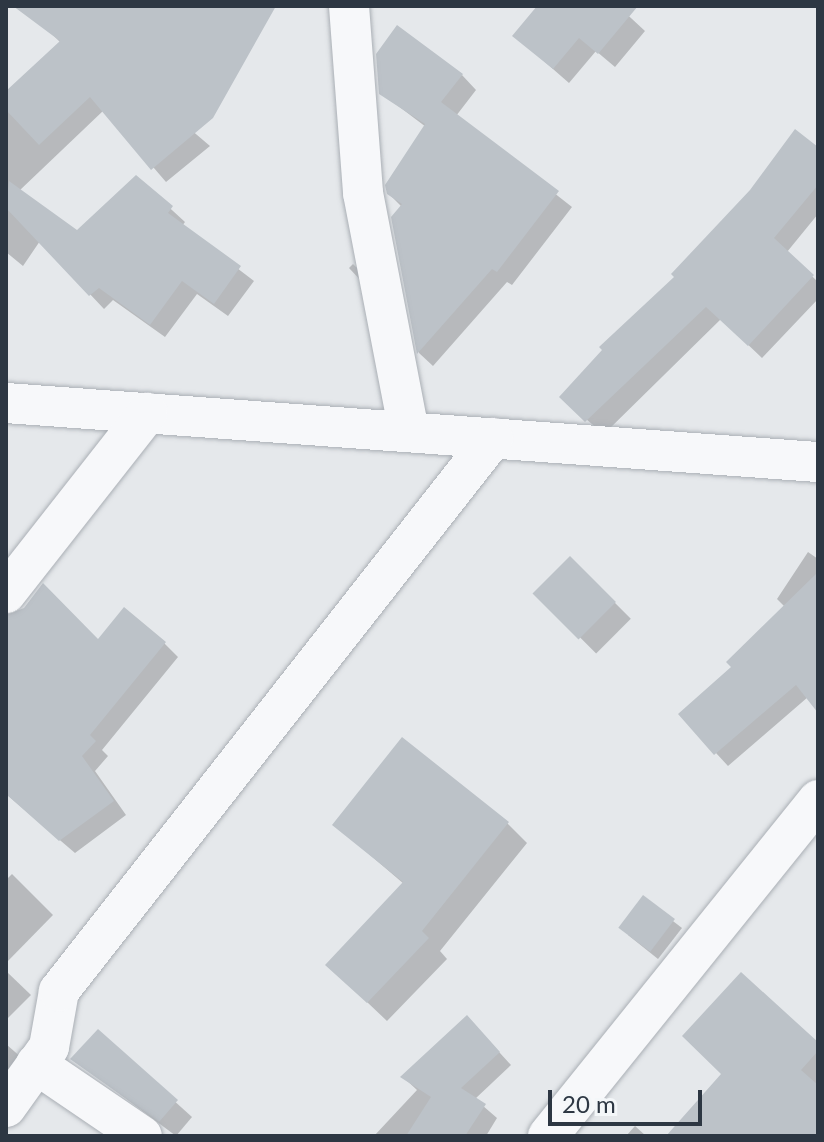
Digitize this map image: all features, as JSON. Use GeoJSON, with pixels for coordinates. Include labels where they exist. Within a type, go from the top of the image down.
{"type":"FeatureCollection","features":[{"type":"Feature","properties":{"kind":"street"},"geometry":{"type":"LineString","coordinates":[[349,6],[363,193],[409,431]]}},
{"type":"Feature","properties":{"kind":"street"},"geometry":{"type":"LineString","coordinates":[[6,403],[818,462]]}},
{"type":"Feature","properties":{"kind":"street"},"geometry":{"type":"LineString","coordinates":[[6,593],[147,413]]}},
{"type":"Feature","properties":{"kind":"street"},"geometry":{"type":"LineString","coordinates":[[6,1107],[49,1047],[59,991],[493,438]]}},
{"type":"Feature","properties":{"kind":"street"},"geometry":{"type":"LineString","coordinates":[[548,1136],[818,800]]}},
{"type":"Feature","properties":{"kind":"street"},"geometry":{"type":"LineString","coordinates":[[36,1064],[142,1136]]}},
{"type":"Feature","properties":{"kind":"building"},"geometry":{"type":"Polygon","coordinates":[[[13,6],[276,6],[213,118],[151,170],[90,97],[39,145],[6,110],[6,91],[60,41],[13,6]]]}},
{"type":"Feature","properties":{"kind":"building"},"geometry":{"type":"Polygon","coordinates":[[[537,6],[638,6],[598,54],[579,38],[553,69],[512,36],[537,6]]]}},
{"type":"Feature","properties":{"kind":"building"},"geometry":{"type":"Polygon","coordinates":[[[397,25],[463,74],[441,102],[559,191],[497,272],[492,269],[417,354],[391,217],[402,204],[387,194],[385,185],[425,124],[379,94],[376,54],[397,25]]]}},
{"type":"Feature","properties":{"kind":"building"},"geometry":{"type":"Polygon","coordinates":[[[795,129],[818,147],[818,185],[774,238],[814,275],[748,346],[706,307],[585,422],[559,397],[602,350],[599,347],[674,277],[671,274],[750,190],[795,129]]]}},
{"type":"Feature","properties":{"kind":"building"},"geometry":{"type":"Polygon","coordinates":[[[136,175],[173,206],[168,213],[241,266],[214,304],[182,281],[150,325],[99,288],[89,296],[6,208],[9,181],[77,230],[136,175]]]}},
{"type":"Feature","properties":{"kind":"building"},"geometry":{"type":"Polygon","coordinates":[[[570,556],[616,602],[578,639],[533,593],[570,556]]]}},
{"type":"Feature","properties":{"kind":"building"},"geometry":{"type":"Polygon","coordinates":[[[818,572],[818,713],[796,685],[714,755],[678,714],[731,667],[726,662],[818,572]]]}},
{"type":"Feature","properties":{"kind":"building"},"geometry":{"type":"Polygon","coordinates":[[[43,583],[98,639],[124,607],[166,642],[90,735],[96,741],[82,756],[114,801],[59,841],[6,794],[6,615],[24,608],[43,583]]]}},
{"type":"Feature","properties":{"kind":"building"},"geometry":{"type":"Polygon","coordinates":[[[402,737],[509,822],[422,931],[429,938],[367,1003],[325,965],[403,882],[332,825],[402,737]]]}},
{"type":"Feature","properties":{"kind":"building"},"geometry":{"type":"Polygon","coordinates":[[[643,895],[675,919],[650,952],[618,928],[643,895]]]}},
{"type":"Feature","properties":{"kind":"building"},"geometry":{"type":"Polygon","coordinates":[[[741,972],[818,1042],[818,1051],[801,1070],[818,1085],[818,1136],[666,1136],[721,1074],[682,1036],[741,972]]]}},
{"type":"Feature","properties":{"kind":"building"},"geometry":{"type":"Polygon","coordinates":[[[467,1015],[500,1052],[461,1088],[486,1104],[465,1136],[406,1136],[431,1097],[400,1077],[467,1015]]]}},
{"type":"Feature","properties":{"kind":"building"},"geometry":{"type":"Polygon","coordinates":[[[98,1029],[178,1100],[159,1122],[70,1059],[98,1029]]]}}]}
